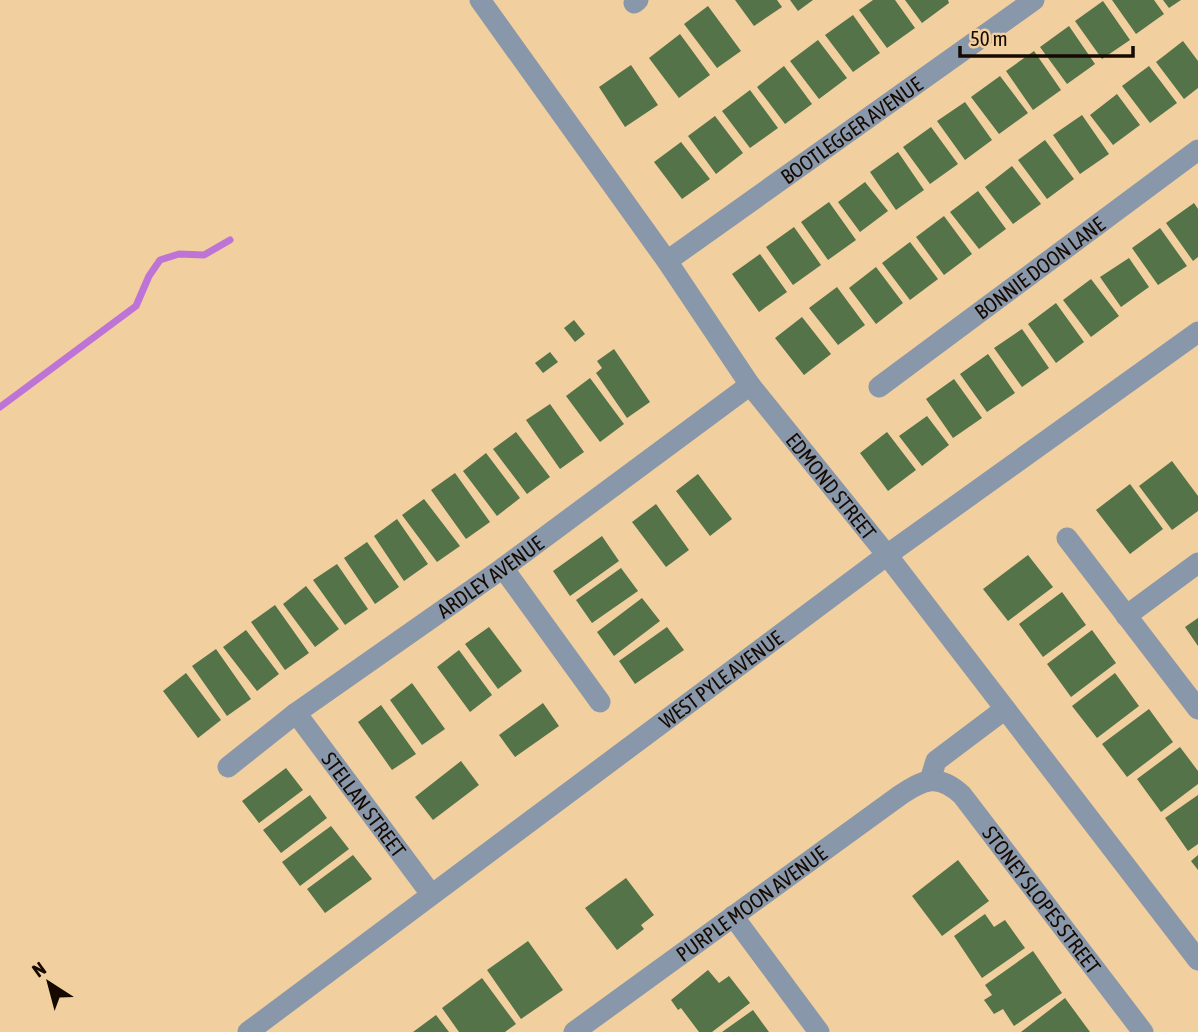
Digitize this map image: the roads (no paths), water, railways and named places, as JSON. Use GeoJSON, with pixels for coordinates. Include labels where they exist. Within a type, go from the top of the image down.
{"type":"FeatureCollection","features":[{"type":"Feature","properties":{"kind":"street","name":"EDMOND STREET"},"geometry":{"type":"LineString","coordinates":[[480,0],[667,261],[750,385],[887,555],[1198,960]]}},
{"type":"Feature","properties":{"kind":"street","name":"BOOTLEGGER AVENUE"},"geometry":{"type":"LineString","coordinates":[[667,261],[1034,0]]}},
{"type":"Feature","properties":{"kind":"street","name":"BONNIE DOON LANE"},"geometry":{"type":"LineString","coordinates":[[879,387],[1198,150]]}},
{"type":"Feature","properties":{"kind":"street","name":"WEST PYLE AVENUE"},"geometry":{"type":"LineString","coordinates":[[248,1032],[887,555],[1198,332]]}},
{"type":"Feature","properties":{"kind":"street","name":"ARDLEY AVENUE"},"geometry":{"type":"LineString","coordinates":[[228,767],[296,713],[503,568],[750,385]]}},
{"type":"Feature","properties":{"kind":"street"},"geometry":{"type":"LineString","coordinates":[[1067,538],[1198,709]]}},
{"type":"Feature","properties":{"kind":"street"},"geometry":{"type":"LineString","coordinates":[[1126,616],[1198,563]]}},
{"type":"Feature","properties":{"kind":"street"},"geometry":{"type":"LineString","coordinates":[[503,568],[600,702]]}},
{"type":"Feature","properties":{"kind":"street"},"geometry":{"type":"LineString","coordinates":[[930,780],[936,761],[1005,709]]}},
{"type":"Feature","properties":{"kind":"street","name":"STELLAN STREET"},"geometry":{"type":"LineString","coordinates":[[296,713],[431,894]]}},
{"type":"Feature","properties":{"kind":"street","name":"PURPLE MOON AVENUE"},"geometry":{"type":"LineString","coordinates":[[574,1032],[899,796],[930,780]]}},
{"type":"Feature","properties":{"kind":"street","name":"STONEY SLOPES STREET"},"geometry":{"type":"LineString","coordinates":[[930,780],[949,783],[962,795],[1143,1032]]}},
{"type":"Feature","properties":{"kind":"street"},"geometry":{"type":"LineString","coordinates":[[733,916],[819,1032]]}},
{"type":"Feature","properties":{"kind":"waterway"},"geometry":{"type":"LineString","coordinates":[[0,407],[136,306],[149,276],[160,260],[179,254],[204,255],[230,240]]}}]}
